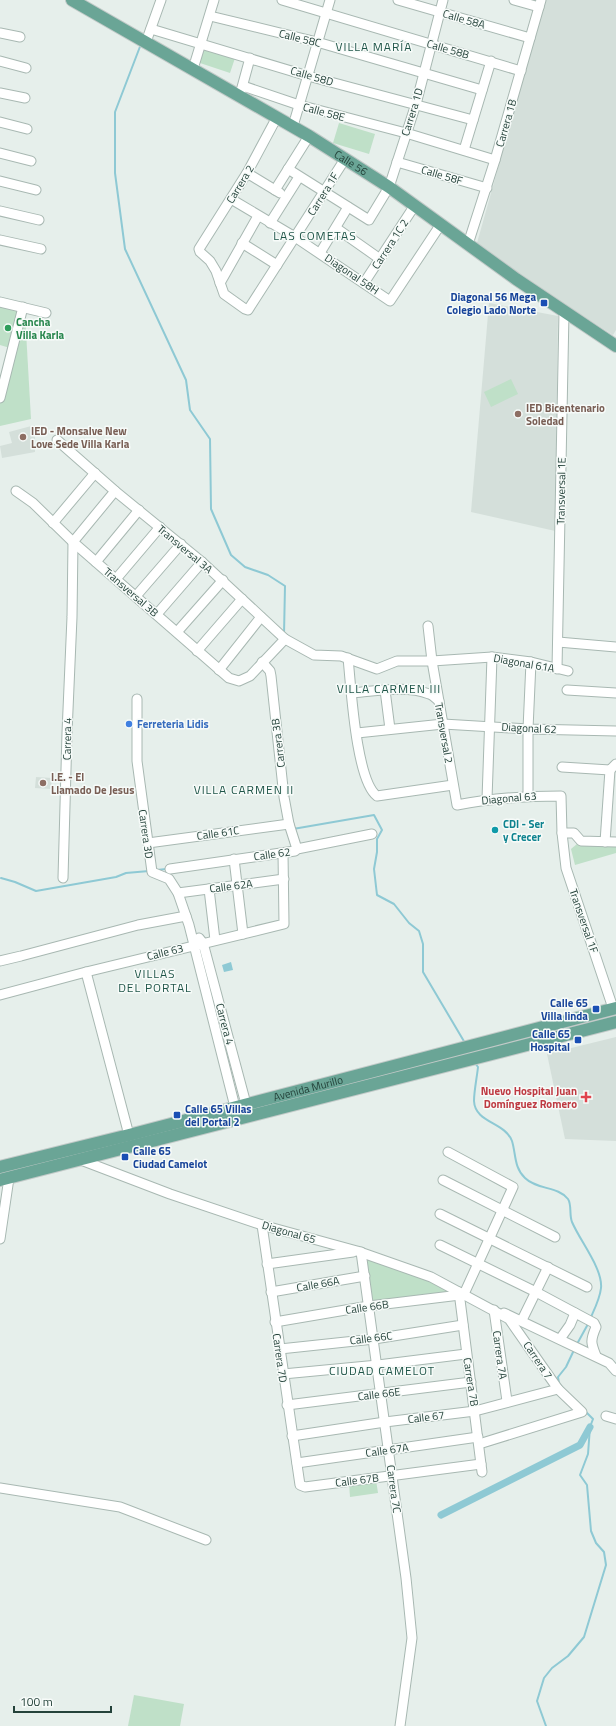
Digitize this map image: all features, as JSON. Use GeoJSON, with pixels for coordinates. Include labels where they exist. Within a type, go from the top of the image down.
{"type":"FeatureCollection","features":[{"type":"Feature","properties":{"kind":"main road","name":"Calle 56"},"geometry":{"type":"LineString","coordinates":[[72,0],[193,69],[242,91],[277,117],[345,158],[389,187],[516,280],[616,346]]}},
{"type":"Feature","properties":{"kind":"main road","name":"Avenida Murillo"},"geometry":{"type":"LineString","coordinates":[[0,1167],[129,1135],[615,1008]]}},
{"type":"Feature","properties":{"kind":"main road","name":"Avenida Murillo"},"geometry":{"type":"LineString","coordinates":[[5,1179],[616,1022]]}},
{"type":"Feature","properties":{"kind":"street"},"geometry":{"type":"LineString","coordinates":[[146,42],[152,29],[160,0]]}},
{"type":"Feature","properties":{"kind":"street"},"geometry":{"type":"LineString","coordinates":[[193,69],[214,0]]}},
{"type":"Feature","properties":{"kind":"street","name":"Calle 58B"},"geometry":{"type":"LineString","coordinates":[[282,0],[521,71]]}},
{"type":"Feature","properties":{"kind":"street"},"geometry":{"type":"LineString","coordinates":[[293,126],[330,0]]}},
{"type":"Feature","properties":{"kind":"street","name":"Calle 58A"},"geometry":{"type":"LineString","coordinates":[[398,0],[530,38]]}},
{"type":"Feature","properties":{"kind":"street","name":"Carrera 1D"},"geometry":{"type":"LineString","coordinates":[[348,207],[369,220],[389,187],[416,104],[443,0]]}},
{"type":"Feature","properties":{"kind":"street"},"geometry":{"type":"LineString","coordinates":[[514,0],[540,3]]}},
{"type":"Feature","properties":{"kind":"street","name":"Carrera 1B"},"geometry":{"type":"LineString","coordinates":[[468,244],[487,188],[540,3]]}},
{"type":"Feature","properties":{"kind":"street","name":"Calle 58C"},"geometry":{"type":"LineString","coordinates":[[210,16],[317,42],[482,90]]}},
{"type":"Feature","properties":{"kind":"street","name":"Calle 58D"},"geometry":{"type":"LineString","coordinates":[[152,29],[308,76],[473,120]]}},
{"type":"Feature","properties":{"kind":"street"},"geometry":{"type":"LineString","coordinates":[[0,33],[20,38]]}},
{"type":"Feature","properties":{"kind":"street"},"geometry":{"type":"LineString","coordinates":[[242,91],[250,58]]}},
{"type":"Feature","properties":{"kind":"street"},"geometry":{"type":"LineString","coordinates":[[0,61],[26,68]]}},
{"type":"Feature","properties":{"kind":"street"},"geometry":{"type":"LineString","coordinates":[[464,150],[491,61]]}},
{"type":"Feature","properties":{"kind":"street","name":"Calle 58E"},"geometry":{"type":"LineString","coordinates":[[242,91],[406,133]]}},
{"type":"Feature","properties":{"kind":"street"},"geometry":{"type":"LineString","coordinates":[[0,93],[25,98]]}},
{"type":"Feature","properties":{"kind":"street","name":"Carrera 2"},"geometry":{"type":"LineString","coordinates":[[220,283],[216,271],[210,261],[200,252],[199,249],[247,173],[277,117]]}},
{"type":"Feature","properties":{"kind":"street"},"geometry":{"type":"LineString","coordinates":[[0,122],[27,129]]}},
{"type":"Feature","properties":{"kind":"street"},"geometry":{"type":"LineString","coordinates":[[406,133],[495,160]]}},
{"type":"Feature","properties":{"kind":"street"},"geometry":{"type":"LineString","coordinates":[[275,190],[309,136]]}},
{"type":"Feature","properties":{"kind":"street"},"geometry":{"type":"LineString","coordinates":[[0,153],[31,161]]}},
{"type":"Feature","properties":{"kind":"street","name":"Carrera 1F"},"geometry":{"type":"LineString","coordinates":[[220,283],[224,294],[248,310],[345,158]]}},
{"type":"Feature","properties":{"kind":"street","name":"Calle 58F"},"geometry":{"type":"LineString","coordinates":[[397,162],[487,188]]}},
{"type":"Feature","properties":{"kind":"street"},"geometry":{"type":"LineString","coordinates":[[288,169],[348,207],[320,253]]}},
{"type":"Feature","properties":{"kind":"street"},"geometry":{"type":"LineString","coordinates":[[247,173],[286,197]]}},
{"type":"Feature","properties":{"kind":"street"},"geometry":{"type":"LineString","coordinates":[[270,222],[299,176]]}},
{"type":"Feature","properties":{"kind":"street"},"geometry":{"type":"LineString","coordinates":[[0,181],[36,190]]}},
{"type":"Feature","properties":{"kind":"street","name":"Diagonal 58H"},"geometry":{"type":"LineString","coordinates":[[231,199],[295,237],[390,300],[441,224]]}},
{"type":"Feature","properties":{"kind":"street","name":"Carrera 1C 2"},"geometry":{"type":"LineString","coordinates":[[364,283],[415,205]]}},
{"type":"Feature","properties":{"kind":"street"},"geometry":{"type":"LineString","coordinates":[[0,211],[39,220]]}},
{"type":"Feature","properties":{"kind":"street"},"geometry":{"type":"LineString","coordinates":[[220,283],[258,216]]}},
{"type":"Feature","properties":{"kind":"street"},"geometry":{"type":"LineString","coordinates":[[336,228],[380,259]]}},
{"type":"Feature","properties":{"kind":"street"},"geometry":{"type":"LineString","coordinates":[[0,240],[41,249]]}},
{"type":"Feature","properties":{"kind":"street"},"geometry":{"type":"LineString","coordinates":[[242,242],[277,265]]}},
{"type":"Feature","properties":{"kind":"street"},"geometry":{"type":"LineString","coordinates":[[0,302],[46,313]]}},
{"type":"Feature","properties":{"kind":"street"},"geometry":{"type":"LineString","coordinates":[[0,398],[23,307]]}},
{"type":"Feature","properties":{"kind":"street","name":"Transversal 1E"},"geometry":{"type":"LineString","coordinates":[[557,668],[564,312]]}},
{"type":"Feature","properties":{"kind":"street","name":"Transversal 3A"},"geometry":{"type":"LineString","coordinates":[[57,440],[115,491],[202,562],[285,639],[314,655]]}},
{"type":"Feature","properties":{"kind":"street"},"geometry":{"type":"LineString","coordinates":[[53,523],[95,473]]}},
{"type":"Feature","properties":{"kind":"street","name":"Transversal 3B"},"geometry":{"type":"LineString","coordinates":[[16,491],[33,503],[73,542],[229,678],[239,681],[250,676],[262,662]]}},
{"type":"Feature","properties":{"kind":"street"},"geometry":{"type":"LineString","coordinates":[[73,542],[115,491]]}},
{"type":"Feature","properties":{"kind":"street"},"geometry":{"type":"LineString","coordinates":[[96,562],[140,510]]}},
{"type":"Feature","properties":{"kind":"street"},"geometry":{"type":"LineString","coordinates":[[116,579],[160,527]]}},
{"type":"Feature","properties":{"kind":"street","name":"Carrera 4"},"geometry":{"type":"LineString","coordinates":[[63,878],[72,618],[73,542]]}},
{"type":"Feature","properties":{"kind":"street"},"geometry":{"type":"LineString","coordinates":[[136,596],[181,544]]}},
{"type":"Feature","properties":{"kind":"street"},"geometry":{"type":"LineString","coordinates":[[157,614],[202,562]]}},
{"type":"Feature","properties":{"kind":"street"},"geometry":{"type":"LineString","coordinates":[[177,632],[222,580]]}},
{"type":"Feature","properties":{"kind":"street"},"geometry":{"type":"LineString","coordinates":[[197,651],[242,599]]}},
{"type":"Feature","properties":{"kind":"street"},"geometry":{"type":"LineString","coordinates":[[219,670],[262,617]]}},
{"type":"Feature","properties":{"kind":"street","name":"Transversal 2"},"geometry":{"type":"LineString","coordinates":[[428,626],[432,661],[457,805]]}},
{"type":"Feature","properties":{"kind":"street"},"geometry":{"type":"LineString","coordinates":[[262,662],[285,639]]}},
{"type":"Feature","properties":{"kind":"street"},"geometry":{"type":"LineString","coordinates":[[558,642],[616,647]]}},
{"type":"Feature","properties":{"kind":"street","name":"Diagonal 61A"},"geometry":{"type":"LineString","coordinates":[[314,655],[334,655],[348,658],[377,669],[386,667],[397,661],[432,661],[492,657],[531,662],[568,671]]}},
{"type":"Feature","properties":{"kind":"street"},"geometry":{"type":"LineString","coordinates":[[487,799],[492,657]]}},
{"type":"Feature","properties":{"kind":"street"},"geometry":{"type":"LineString","coordinates":[[348,658],[362,766],[371,790],[377,796],[454,785]]}},
{"type":"Feature","properties":{"kind":"street","name":"Carrera 3B"},"geometry":{"type":"LineString","coordinates":[[262,662],[270,671],[271,676],[284,797],[289,824],[297,849]]}},
{"type":"Feature","properties":{"kind":"street"},"geometry":{"type":"LineString","coordinates":[[528,796],[528,729],[531,662]]}},
{"type":"Feature","properties":{"kind":"street"},"geometry":{"type":"LineString","coordinates":[[352,693],[385,690],[418,691],[429,694],[439,702]]}},
{"type":"Feature","properties":{"kind":"street"},"geometry":{"type":"LineString","coordinates":[[385,690],[390,729]]}},
{"type":"Feature","properties":{"kind":"street"},"geometry":{"type":"LineString","coordinates":[[567,690],[616,693]]}},
{"type":"Feature","properties":{"kind":"street","name":"Carrera 3D"},"geometry":{"type":"LineString","coordinates":[[137,700],[136,761],[151,870]]}},
{"type":"Feature","properties":{"kind":"street","name":"Diagonal 62"},"geometry":{"type":"LineString","coordinates":[[357,733],[443,724],[528,729],[616,731]]}},
{"type":"Feature","properties":{"kind":"street"},"geometry":{"type":"LineString","coordinates":[[562,767],[613,767],[605,842]]}},
{"type":"Feature","properties":{"kind":"street","name":"Diagonal 63"},"geometry":{"type":"LineString","coordinates":[[457,805],[487,799],[528,796],[561,796],[562,833]]}},
{"type":"Feature","properties":{"kind":"street","name":"Calle 61C"},"geometry":{"type":"LineString","coordinates":[[148,843],[289,824]]}},
{"type":"Feature","properties":{"kind":"street"},"geometry":{"type":"LineString","coordinates":[[562,833],[574,833],[581,841],[616,842]]}},
{"type":"Feature","properties":{"kind":"street","name":"Transversal 1F"},"geometry":{"type":"LineString","coordinates":[[562,833],[566,868],[615,1008]]}},
{"type":"Feature","properties":{"kind":"street","name":"Calle 62"},"geometry":{"type":"LineString","coordinates":[[170,869],[295,851],[297,849],[372,834]]}},
{"type":"Feature","properties":{"kind":"street"},"geometry":{"type":"LineString","coordinates":[[283,853],[284,879]]}},
{"type":"Feature","properties":{"kind":"street"},"geometry":{"type":"LineString","coordinates":[[234,859],[243,934]]}},
{"type":"Feature","properties":{"kind":"street","name":"Carrera 4"},"geometry":{"type":"LineString","coordinates":[[151,870],[169,879],[178,893],[189,925],[198,944],[235,1063],[241,1105]]}},
{"type":"Feature","properties":{"kind":"street","name":"Calle 62A"},"geometry":{"type":"LineString","coordinates":[[178,893],[284,879]]}},
{"type":"Feature","properties":{"kind":"street","name":"Calle 63"},"geometry":{"type":"LineString","coordinates":[[0,995],[198,944],[284,924],[284,879]]}},
{"type":"Feature","properties":{"kind":"street"},"geometry":{"type":"LineString","coordinates":[[209,889],[215,940]]}},
{"type":"Feature","properties":{"kind":"street"},"geometry":{"type":"LineString","coordinates":[[0,961],[138,925],[186,916]]}},
{"type":"Feature","properties":{"kind":"street","name":"Carrera 4"},"geometry":{"type":"LineString","coordinates":[[198,944],[225,1065],[241,1105]]}},
{"type":"Feature","properties":{"kind":"street"},"geometry":{"type":"LineString","coordinates":[[86,972],[129,1135]]}},
{"type":"Feature","properties":{"kind":"street"},"geometry":{"type":"LineString","coordinates":[[225,1065],[235,1063]]}},
{"type":"Feature","properties":{"kind":"street"},"geometry":{"type":"LineString","coordinates":[[448,1152],[513,1188],[478,1264],[461,1294]]}},
{"type":"Feature","properties":{"kind":"street","name":"Diagonal 65"},"geometry":{"type":"LineString","coordinates":[[81,1160],[170,1194],[262,1225],[359,1252],[431,1277],[494,1310]]}},
{"type":"Feature","properties":{"kind":"street"},"geometry":{"type":"LineString","coordinates":[[0,1239],[5,1179]]}},
{"type":"Feature","properties":{"kind":"street"},"geometry":{"type":"LineString","coordinates":[[443,1180],[555,1237]]}},
{"type":"Feature","properties":{"kind":"street"},"geometry":{"type":"LineString","coordinates":[[440,1214],[587,1287]]}},
{"type":"Feature","properties":{"kind":"street","name":"Carrera 7D"},"geometry":{"type":"LineString","coordinates":[[262,1225],[299,1483],[300,1485],[305,1486]]}},
{"type":"Feature","properties":{"kind":"street"},"geometry":{"type":"LineString","coordinates":[[440,1245],[536,1292],[594,1323],[596,1327],[585,1349]]}},
{"type":"Feature","properties":{"kind":"street"},"geometry":{"type":"LineString","coordinates":[[267,1264],[359,1252]]}},
{"type":"Feature","properties":{"kind":"street","name":"Carrera 7C"},"geometry":{"type":"LineString","coordinates":[[359,1252],[365,1276],[378,1365],[406,1578],[412,1638],[400,1726]]}},
{"type":"Feature","properties":{"kind":"street"},"geometry":{"type":"LineString","coordinates":[[522,1320],[548,1267]]}},
{"type":"Feature","properties":{"kind":"street","name":"Calle 66A"},"geometry":{"type":"LineString","coordinates":[[271,1292],[365,1276]]}},
{"type":"Feature","properties":{"kind":"street","name":"Calle 66B"},"geometry":{"type":"LineString","coordinates":[[275,1322],[369,1306],[461,1294]]}},
{"type":"Feature","properties":{"kind":"street","name":"Carrera 7B"},"geometry":{"type":"LineString","coordinates":[[461,1294],[466,1354],[479,1440],[481,1468]]}},
{"type":"Feature","properties":{"kind":"street"},"geometry":{"type":"LineString","coordinates":[[494,1310],[522,1320],[613,1362],[616,1371]]}},
{"type":"Feature","properties":{"kind":"street","name":"Carrera 7"},"geometry":{"type":"LineString","coordinates":[[494,1310],[509,1319],[558,1389],[582,1412]]}},
{"type":"Feature","properties":{"kind":"street","name":"Carrera 7A"},"geometry":{"type":"LineString","coordinates":[[494,1310],[507,1401]]}},
{"type":"Feature","properties":{"kind":"street"},"geometry":{"type":"LineString","coordinates":[[560,1338],[570,1325],[576,1313]]}},
{"type":"Feature","properties":{"kind":"street","name":"Calle 66C"},"geometry":{"type":"LineString","coordinates":[[280,1350],[463,1325]]}},
{"type":"Feature","properties":{"kind":"street"},"geometry":{"type":"LineString","coordinates":[[283,1374],[378,1365],[466,1354]]}},
{"type":"Feature","properties":{"kind":"street","name":"Calle 66E"},"geometry":{"type":"LineString","coordinates":[[287,1405],[471,1382]]}},
{"type":"Feature","properties":{"kind":"street","name":"Calle 67"},"geometry":{"type":"LineString","coordinates":[[292,1436],[385,1422],[475,1411],[507,1401],[558,1389]]}},
{"type":"Feature","properties":{"kind":"street","name":"Calle 67A"},"geometry":{"type":"LineString","coordinates":[[296,1463],[389,1450],[479,1440],[582,1412]]}},
{"type":"Feature","properties":{"kind":"street"},"geometry":{"type":"LineString","coordinates":[[606,1416],[616,1419]]}},
{"type":"Feature","properties":{"kind":"street","name":"Calle 67B"},"geometry":{"type":"LineString","coordinates":[[305,1486],[481,1468]]}},
{"type":"Feature","properties":{"kind":"street"},"geometry":{"type":"LineString","coordinates":[[0,1488],[120,1507],[206,1540]]}},
{"type":"Feature","properties":{"kind":"shaded area"},"geometry":{"type":"Polygon","coordinates":[[[545,0],[616,0],[616,330],[613,335],[524,278],[477,243],[545,0]]]}},
{"type":"Feature","properties":{"kind":"shaded area","name":"IED Bicentenario Soledad"},"geometry":{"type":"Polygon","coordinates":[[[489,303],[558,316],[555,531],[471,512],[489,303]]]}},
{"type":"Feature","properties":{"kind":"shaded area","name":"IED - Monsalve New Love Sede Villa Karla"},"geometry":{"type":"Polygon","coordinates":[[[35,425],[35,452],[2,458],[0,446],[12,443],[9,432],[35,425]]]}},
{"type":"Feature","properties":{"kind":"shaded area","name":"I.E. - El Llamado De Jesus"},"geometry":{"type":"Polygon","coordinates":[[[36,777],[52,778],[51,789],[35,788],[36,777]]]}},
{"type":"Feature","properties":{"kind":"shaded area","name":"Nuevo Hospital Juan Domínguez Romero"},"geometry":{"type":"Polygon","coordinates":[[[616,1037],[616,1141],[565,1139],[547,1054],[616,1037]]]}},
{"type":"Feature","properties":{"kind":"green space"},"geometry":{"type":"Polygon","coordinates":[[[202,47],[235,58],[230,73],[197,62],[202,47]]]}},
{"type":"Feature","properties":{"kind":"green space"},"geometry":{"type":"Polygon","coordinates":[[[339,123],[375,134],[369,154],[333,143],[339,123]]]}},
{"type":"Feature","properties":{"kind":"green space","name":"Cancha Villa Karla"},"geometry":{"type":"Polygon","coordinates":[[[0,306],[20,311],[10,348],[0,345],[0,306]]]}},
{"type":"Feature","properties":{"kind":"green space"},"geometry":{"type":"Polygon","coordinates":[[[25,314],[31,419],[0,426],[0,404],[20,323],[25,314]]]}},
{"type":"Feature","properties":{"kind":"green space"},"geometry":{"type":"Polygon","coordinates":[[[511,379],[518,394],[491,407],[484,392],[511,379]]]}},
{"type":"Feature","properties":{"kind":"green space"},"geometry":{"type":"Polygon","coordinates":[[[577,844],[616,844],[616,853],[575,865],[571,849],[577,844]]]}},
{"type":"Feature","properties":{"kind":"green space"},"geometry":{"type":"Polygon","coordinates":[[[365,1259],[434,1282],[452,1291],[371,1304],[365,1259]]]}},
{"type":"Feature","properties":{"kind":"green space"},"geometry":{"type":"Polygon","coordinates":[[[376,1480],[378,1493],[350,1497],[349,1483],[376,1480]]]}},
{"type":"Feature","properties":{"kind":"green space"},"geometry":{"type":"Polygon","coordinates":[[[134,1695],[184,1704],[180,1726],[128,1726],[134,1695]]]}},
{"type":"Feature","properties":{"kind":"water"},"geometry":{"type":"Polygon","coordinates":[[[231,962],[233,970],[224,972],[222,965],[231,962]]]}},
{"type":"Feature","properties":{"kind":"waterway"},"geometry":{"type":"LineString","coordinates":[[141,44],[115,112],[115,173],[125,249],[186,380],[190,410],[210,439],[211,509],[231,555],[245,567],[268,575],[285,586],[284,634]]}},
{"type":"Feature","properties":{"kind":"waterway"},"geometry":{"type":"LineString","coordinates":[[293,829],[374,815],[382,830],[377,839],[377,852],[374,869],[377,895],[394,904],[409,923],[419,931],[423,944],[423,972],[465,1043]]}},
{"type":"Feature","properties":{"kind":"waterway"},"geometry":{"type":"LineString","coordinates":[[157,870],[166,869]]}},
{"type":"Feature","properties":{"kind":"waterway"},"geometry":{"type":"LineString","coordinates":[[1,878],[36,891],[116,877],[126,873],[149,871]]}},
{"type":"Feature","properties":{"kind":"waterway"},"geometry":{"type":"LineString","coordinates":[[475,1063],[478,1067],[474,1101],[479,1114],[508,1135],[512,1141],[517,1165],[521,1174],[525,1178],[535,1185],[559,1192],[569,1201],[572,1222],[595,1264],[601,1280],[600,1295],[591,1317]]}},
{"type":"Feature","properties":{"kind":"waterway"},"geometry":{"type":"LineString","coordinates":[[577,1344],[588,1324]]}},
{"type":"Feature","properties":{"kind":"waterway"},"geometry":{"type":"LineString","coordinates":[[564,1389],[559,1384],[558,1377],[566,1367],[574,1350]]}},
{"type":"Feature","properties":{"kind":"waterway"},"geometry":{"type":"LineString","coordinates":[[546,1726],[537,1701],[544,1678],[552,1668],[568,1656],[584,1637],[606,1565],[604,1552],[596,1543],[591,1531],[587,1485],[580,1475],[588,1454],[590,1427],[593,1419],[585,1411]]}},
{"type":"Feature","properties":{"kind":"waterway"},"geometry":{"type":"LineString","coordinates":[[441,1515],[580,1445],[590,1427]]}},
{"type":"Feature","properties":{"kind":"place","name":"Diagonal 56 Mega Colegio Lado Norte"},"geometry":{"type":"Point","coordinates":[544,303]}},
{"type":"Feature","properties":{"kind":"place","name":"Cancha Villa Karla"},"geometry":{"type":"Point","coordinates":[8,328]}},
{"type":"Feature","properties":{"kind":"place","name":"IED Bicentenario Soledad"},"geometry":{"type":"Point","coordinates":[518,414]}},
{"type":"Feature","properties":{"kind":"place","name":"IED - Monsalve New Love Sede Villa Karla"},"geometry":{"type":"Point","coordinates":[23,437]}},
{"type":"Feature","properties":{"kind":"place","name":"Ferreteria Lidis"},"geometry":{"type":"Point","coordinates":[129,724]}},
{"type":"Feature","properties":{"kind":"place","name":"I.E. - El Llamado De Jesus"},"geometry":{"type":"Point","coordinates":[43,783]}},
{"type":"Feature","properties":{"kind":"place","name":"CDI - Ser y Crecer"},"geometry":{"type":"Point","coordinates":[495,830]}},
{"type":"Feature","properties":{"kind":"place","name":"Calle 65 Villa linda"},"geometry":{"type":"Point","coordinates":[596,1009]}},
{"type":"Feature","properties":{"kind":"place","name":"Calle 65 Hospital"},"geometry":{"type":"Point","coordinates":[578,1040]}},
{"type":"Feature","properties":{"kind":"place","name":"Nuevo Hospital Juan Domínguez Romero"},"geometry":{"type":"Point","coordinates":[586,1097]}},
{"type":"Feature","properties":{"kind":"place","name":"Calle 65 Villas del Portal 2"},"geometry":{"type":"Point","coordinates":[177,1115]}},
{"type":"Feature","properties":{"kind":"place","name":"Calle 65 Ciudad Camelot"},"geometry":{"type":"Point","coordinates":[125,1157]}},
{"type":"Feature","properties":{"kind":"district","name":"VILLA MARÍA"},"geometry":{"type":"Point","coordinates":[374,46]}},
{"type":"Feature","properties":{"kind":"district","name":"LAS COMETAS"},"geometry":{"type":"Point","coordinates":[315,235]}},
{"type":"Feature","properties":{"kind":"district","name":"VILLA CARMEN III"},"geometry":{"type":"Point","coordinates":[389,688]}},
{"type":"Feature","properties":{"kind":"district","name":"VILLA CARMEN II"},"geometry":{"type":"Point","coordinates":[244,789]}},
{"type":"Feature","properties":{"kind":"district","name":"VILLAS DEL PORTAL"},"geometry":{"type":"Point","coordinates":[155,980]}},
{"type":"Feature","properties":{"kind":"district","name":"CIUDAD CAMELOT"},"geometry":{"type":"Point","coordinates":[382,1370]}}]}
